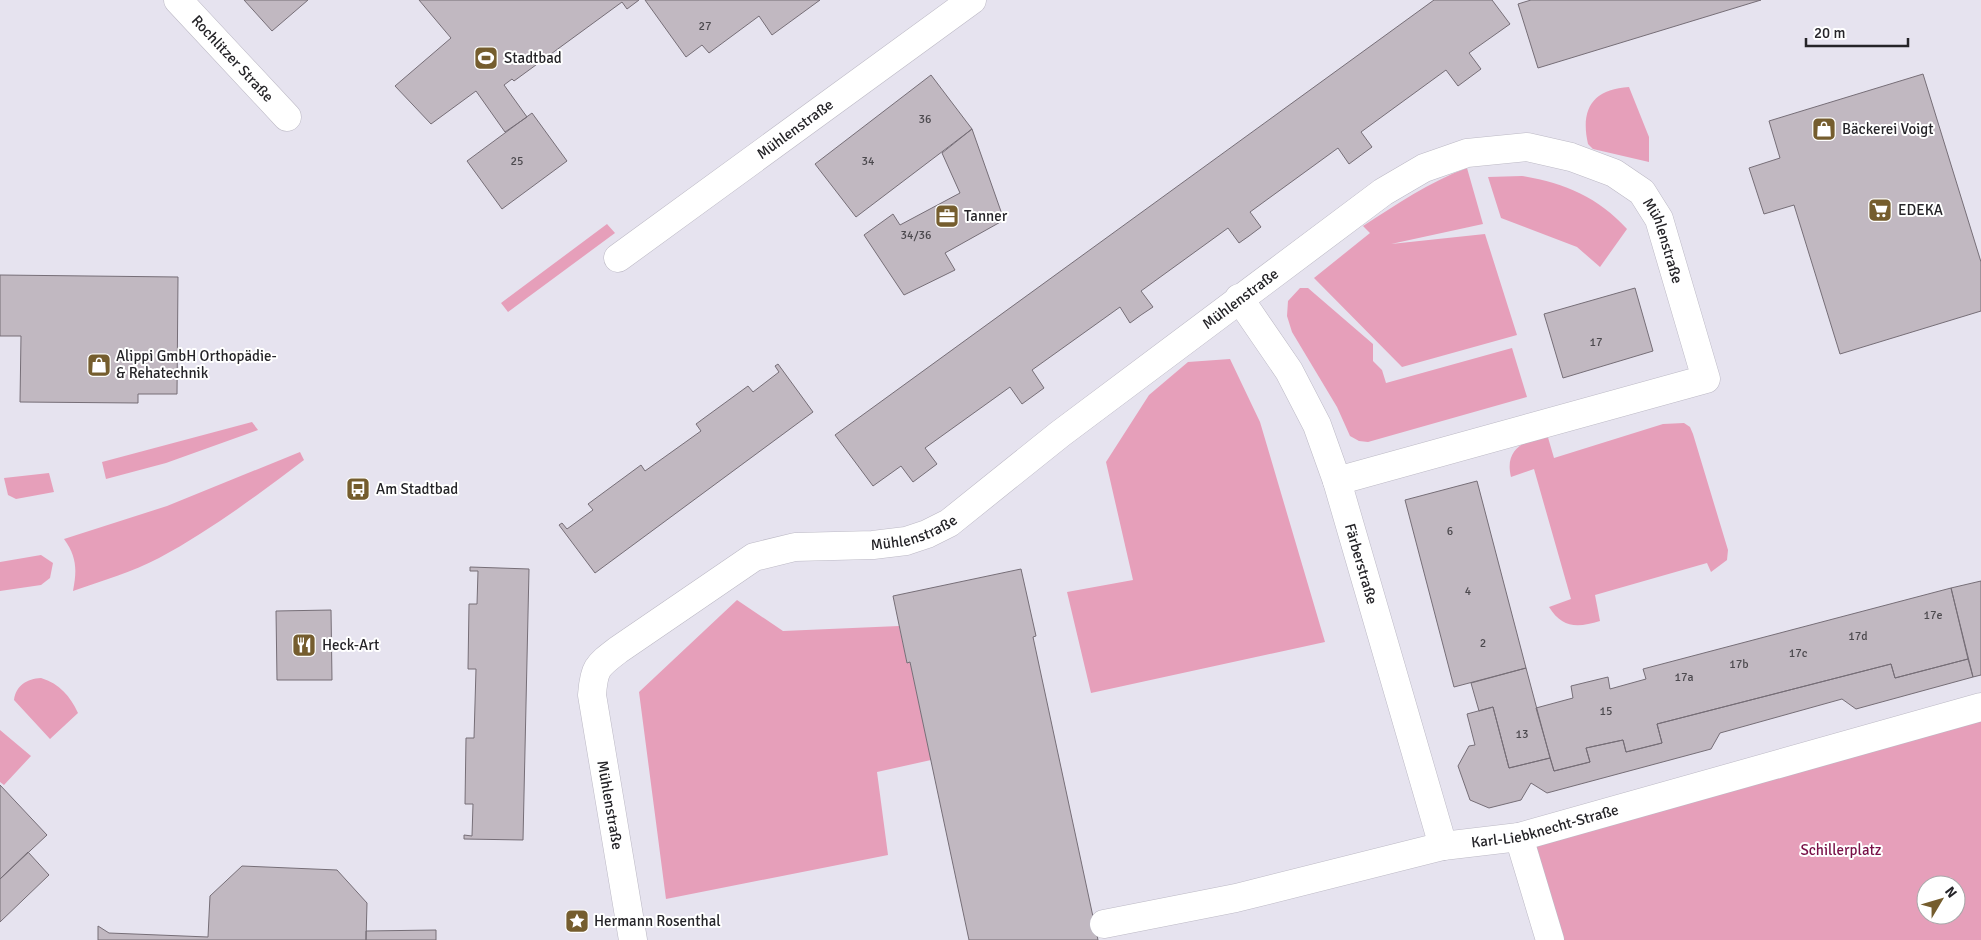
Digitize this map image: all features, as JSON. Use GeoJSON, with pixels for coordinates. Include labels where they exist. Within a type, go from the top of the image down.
{"type":"FeatureCollection","features":[{"type":"Feature","properties":{"kind":"street","name":"Rochlitzer Straße"},"geometry":{"type":"LineString","coordinates":[[178,0],[287,117]]}},
{"type":"Feature","properties":{"kind":"street","name":"Mühlenstraße"},"geometry":{"type":"LineString","coordinates":[[618,258],[972,0]]}},
{"type":"Feature","properties":{"kind":"street","name":"Mühlenstraße"},"geometry":{"type":"LineString","coordinates":[[633,940],[593,711],[594,674],[602,662],[754,557],[795,547],[872,545],[906,541],[927,534],[948,523],[1060,434],[1239,298],[1383,192],[1424,168],[1467,153],[1527,147],[1571,157],[1614,173],[1642,192],[1659,219],[1706,378],[1337,481]]}},
{"type":"Feature","properties":{"kind":"street","name":"Färberstraße"},"geometry":{"type":"LineString","coordinates":[[1239,298],[1289,371],[1316,425],[1337,481],[1443,846]]}},
{"type":"Feature","properties":{"kind":"street","name":"Karl-Liebknecht-Straße"},"geometry":{"type":"LineString","coordinates":[[1104,924],[1236,898],[1443,846],[1520,837],[1981,707]]}},
{"type":"Feature","properties":{"kind":"street"},"geometry":{"type":"LineString","coordinates":[[1520,837],[1550,940]]}},
{"type":"Feature","properties":{"kind":"green space"},"geometry":{"type":"Polygon","coordinates":[[[1629,87],[1649,137],[1649,162],[1593,149],[1588,144],[1586,121],[1592,103],[1606,92],[1629,87]]]}},
{"type":"Feature","properties":{"kind":"green space"},"geometry":{"type":"Polygon","coordinates":[[[1467,168],[1483,224],[1391,244],[1485,234],[1517,335],[1402,367],[1314,278],[1370,233],[1363,226],[1426,187],[1467,168]]]}},
{"type":"Feature","properties":{"kind":"green space"},"geometry":{"type":"Polygon","coordinates":[[[1522,176],[1566,187],[1579,193],[1604,208],[1627,229],[1600,267],[1577,247],[1501,218],[1488,177],[1522,176]]]}},
{"type":"Feature","properties":{"kind":"green space"},"geometry":{"type":"Polygon","coordinates":[[[607,224],[615,233],[508,312],[501,303],[607,224]]]}},
{"type":"Feature","properties":{"kind":"green space"},"geometry":{"type":"Polygon","coordinates":[[[1300,288],[1308,288],[1373,344],[1373,361],[1382,370],[1386,383],[1512,348],[1527,397],[1368,442],[1359,441],[1350,436],[1337,407],[1292,332],[1287,316],[1288,301],[1300,288]]]}},
{"type":"Feature","properties":{"kind":"green space"},"geometry":{"type":"Polygon","coordinates":[[[1230,359],[1260,422],[1325,642],[1091,693],[1067,592],[1133,580],[1106,462],[1149,395],[1188,362],[1230,359]]]}},
{"type":"Feature","properties":{"kind":"green space"},"geometry":{"type":"Polygon","coordinates":[[[252,422],[258,430],[166,463],[106,479],[102,462],[252,422]]]}},
{"type":"Feature","properties":{"kind":"green space"},"geometry":{"type":"Polygon","coordinates":[[[1684,423],[1690,427],[1693,434],[1728,550],[1727,560],[1711,572],[1707,563],[1595,595],[1600,621],[1584,625],[1565,623],[1549,607],[1571,599],[1534,469],[1511,477],[1510,467],[1514,452],[1524,443],[1547,434],[1554,458],[1663,424],[1684,423]]]}},
{"type":"Feature","properties":{"kind":"green space"},"geometry":{"type":"Polygon","coordinates":[[[300,452],[304,460],[252,499],[197,536],[149,563],[73,591],[75,577],[74,558],[64,539],[167,506],[300,452]]]}},
{"type":"Feature","properties":{"kind":"green space"},"geometry":{"type":"Polygon","coordinates":[[[49,473],[54,492],[16,499],[8,495],[4,478],[49,473]]]}},
{"type":"Feature","properties":{"kind":"green space"},"geometry":{"type":"Polygon","coordinates":[[[41,555],[53,563],[50,578],[41,585],[0,591],[0,562],[41,555]]]}},
{"type":"Feature","properties":{"kind":"green space"},"geometry":{"type":"Polygon","coordinates":[[[737,600],[783,631],[899,626],[907,663],[910,662],[931,760],[877,772],[888,855],[666,899],[639,692],[737,600]]]}},
{"type":"Feature","properties":{"kind":"green space"},"geometry":{"type":"Polygon","coordinates":[[[41,678],[64,691],[78,713],[50,739],[14,700],[17,690],[23,684],[27,681],[41,678]]]}},
{"type":"Feature","properties":{"kind":"green space","name":"Schillerplatz"},"geometry":{"type":"Polygon","coordinates":[[[1981,716],[1981,940],[1558,940],[1531,845],[1981,716]]]}},
{"type":"Feature","properties":{"kind":"green space"},"geometry":{"type":"Polygon","coordinates":[[[0,730],[31,756],[4,785],[0,782],[0,730]]]}},
{"type":"Feature","properties":{"kind":"building"},"geometry":{"type":"Polygon","coordinates":[[[244,0],[308,0],[272,31],[244,0]]]}},
{"type":"Feature","properties":{"kind":"building","name":"Stadtbad"},"geometry":{"type":"Polygon","coordinates":[[[419,0],[639,0],[627,9],[622,2],[514,81],[512,79],[504,85],[527,117],[505,132],[476,91],[431,124],[395,86],[451,38],[419,0]]]}},
{"type":"Feature","properties":{"kind":"building"},"geometry":{"type":"Polygon","coordinates":[[[645,0],[820,0],[772,35],[759,16],[709,53],[702,45],[686,57],[645,0]]]}},
{"type":"Feature","properties":{"kind":"building"},"geometry":{"type":"Polygon","coordinates":[[[1434,0],[1492,0],[1510,24],[1469,53],[1481,69],[1458,86],[1446,70],[1361,132],[1372,147],[1349,164],[1338,148],[1250,212],[1261,227],[1249,236],[1239,243],[1228,228],[1141,291],[1153,307],[1130,323],[1120,307],[1032,370],[1044,388],[1022,404],[1010,387],[925,448],[937,464],[913,482],[901,466],[873,486],[835,435],[1434,0]]]}},
{"type":"Feature","properties":{"kind":"building"},"geometry":{"type":"Polygon","coordinates":[[[1531,0],[1761,0],[1538,68],[1518,4],[1531,0]]]}},
{"type":"Feature","properties":{"kind":"building","name":"EDEKA"},"geometry":{"type":"Polygon","coordinates":[[[1923,74],[1981,262],[1981,311],[1840,354],[1794,205],[1764,214],[1749,168],[1780,158],[1769,121],[1923,74]]]}},
{"type":"Feature","properties":{"kind":"building"},"geometry":{"type":"Polygon","coordinates":[[[931,75],[972,129],[856,217],[815,164],[931,75]]]}},
{"type":"Feature","properties":{"kind":"building"},"geometry":{"type":"Polygon","coordinates":[[[532,113],[567,161],[502,209],[467,161],[532,113]]]}},
{"type":"Feature","properties":{"kind":"building"},"geometry":{"type":"Polygon","coordinates":[[[972,129],[1004,220],[945,253],[955,270],[904,295],[864,235],[893,214],[900,225],[960,193],[942,153],[972,129]]]}},
{"type":"Feature","properties":{"kind":"building","name":"Alippi GmbH Orthopädie- & Rehatechnik"},"geometry":{"type":"Polygon","coordinates":[[[0,275],[178,277],[177,394],[138,394],[138,403],[20,402],[21,336],[0,336],[0,275]]]}},
{"type":"Feature","properties":{"kind":"building"},"geometry":{"type":"Polygon","coordinates":[[[1635,288],[1653,351],[1563,378],[1544,314],[1635,288]]]}},
{"type":"Feature","properties":{"kind":"building"},"geometry":{"type":"Polygon","coordinates":[[[778,364],[813,412],[595,573],[559,525],[562,523],[567,529],[593,510],[588,504],[641,465],[645,471],[701,431],[696,424],[748,386],[753,392],[779,372],[775,366],[778,364]]]}},
{"type":"Feature","properties":{"kind":"building"},"geometry":{"type":"Polygon","coordinates":[[[1477,481],[1526,668],[1454,687],[1405,500],[1477,481]]]}},
{"type":"Feature","properties":{"kind":"building"},"geometry":{"type":"Polygon","coordinates":[[[470,567],[529,569],[523,840],[464,839],[464,835],[472,836],[473,804],[465,804],[466,738],[474,738],[476,669],[468,669],[469,604],[477,604],[478,571],[470,571],[470,567]]]}},
{"type":"Feature","properties":{"kind":"building"},"geometry":{"type":"Polygon","coordinates":[[[1021,569],[1036,636],[1033,637],[1098,940],[969,940],[910,662],[907,663],[893,596],[1021,569]]]}},
{"type":"Feature","properties":{"kind":"building"},"geometry":{"type":"Polygon","coordinates":[[[1981,581],[1981,675],[1973,677],[1951,588],[1981,581]]]}},
{"type":"Feature","properties":{"kind":"building"},"geometry":{"type":"Polygon","coordinates":[[[1951,588],[1968,659],[1895,678],[1891,664],[1657,724],[1662,743],[1626,752],[1623,740],[1586,748],[1590,762],[1554,771],[1536,708],[1573,698],[1571,686],[1608,677],[1610,689],[1646,679],[1643,669],[1951,588]]]}},
{"type":"Feature","properties":{"kind":"building","name":"Heck-Art"},"geometry":{"type":"Polygon","coordinates":[[[331,610],[332,680],[277,680],[276,611],[331,610]]]}},
{"type":"Feature","properties":{"kind":"building"},"geometry":{"type":"Polygon","coordinates":[[[1968,659],[1973,677],[1856,709],[1842,699],[1720,733],[1711,749],[1547,793],[1531,783],[1521,800],[1489,808],[1470,800],[1458,766],[1469,746],[1475,745],[1467,714],[1493,707],[1509,768],[1550,758],[1554,771],[1590,762],[1586,748],[1623,740],[1626,752],[1662,743],[1657,724],[1891,664],[1895,678],[1968,659]]]}},
{"type":"Feature","properties":{"kind":"building"},"geometry":{"type":"Polygon","coordinates":[[[1526,668],[1550,758],[1509,768],[1493,707],[1479,711],[1471,683],[1526,668]]]}},
{"type":"Feature","properties":{"kind":"building"},"geometry":{"type":"Polygon","coordinates":[[[0,785],[47,835],[0,879],[0,785]]]}},
{"type":"Feature","properties":{"kind":"building"},"geometry":{"type":"Polygon","coordinates":[[[28,852],[49,875],[0,922],[0,879],[28,852]]]}},
{"type":"Feature","properties":{"kind":"building"},"geometry":{"type":"Polygon","coordinates":[[[242,866],[337,870],[367,903],[366,940],[98,940],[98,926],[109,933],[208,937],[210,896],[242,866]]]}},
{"type":"Feature","properties":{"kind":"building"},"geometry":{"type":"Polygon","coordinates":[[[436,930],[436,940],[366,940],[366,931],[436,930]]]}},
{"type":"Feature","properties":{"kind":"place","name":"Stadtbad"},"geometry":{"type":"Point","coordinates":[486,58]}},
{"type":"Feature","properties":{"kind":"place","name":"Bäckerei Voigt"},"geometry":{"type":"Point","coordinates":[1824,129]}},
{"type":"Feature","properties":{"kind":"place","name":"EDEKA"},"geometry":{"type":"Point","coordinates":[1880,210]}},
{"type":"Feature","properties":{"kind":"place","name":"Tanner"},"geometry":{"type":"Point","coordinates":[947,216]}},
{"type":"Feature","properties":{"kind":"place","name":"Alippi GmbH Orthopädie- & Rehatechnik"},"geometry":{"type":"Point","coordinates":[99,365]}},
{"type":"Feature","properties":{"kind":"place","name":"Am Stadtbad"},"geometry":{"type":"Point","coordinates":[358,489]}},
{"type":"Feature","properties":{"kind":"place","name":"Heck-Art"},"geometry":{"type":"Point","coordinates":[304,645]}},
{"type":"Feature","properties":{"kind":"place","name":"Hermann Rosenthal"},"geometry":{"type":"Point","coordinates":[577,921]}}]}
